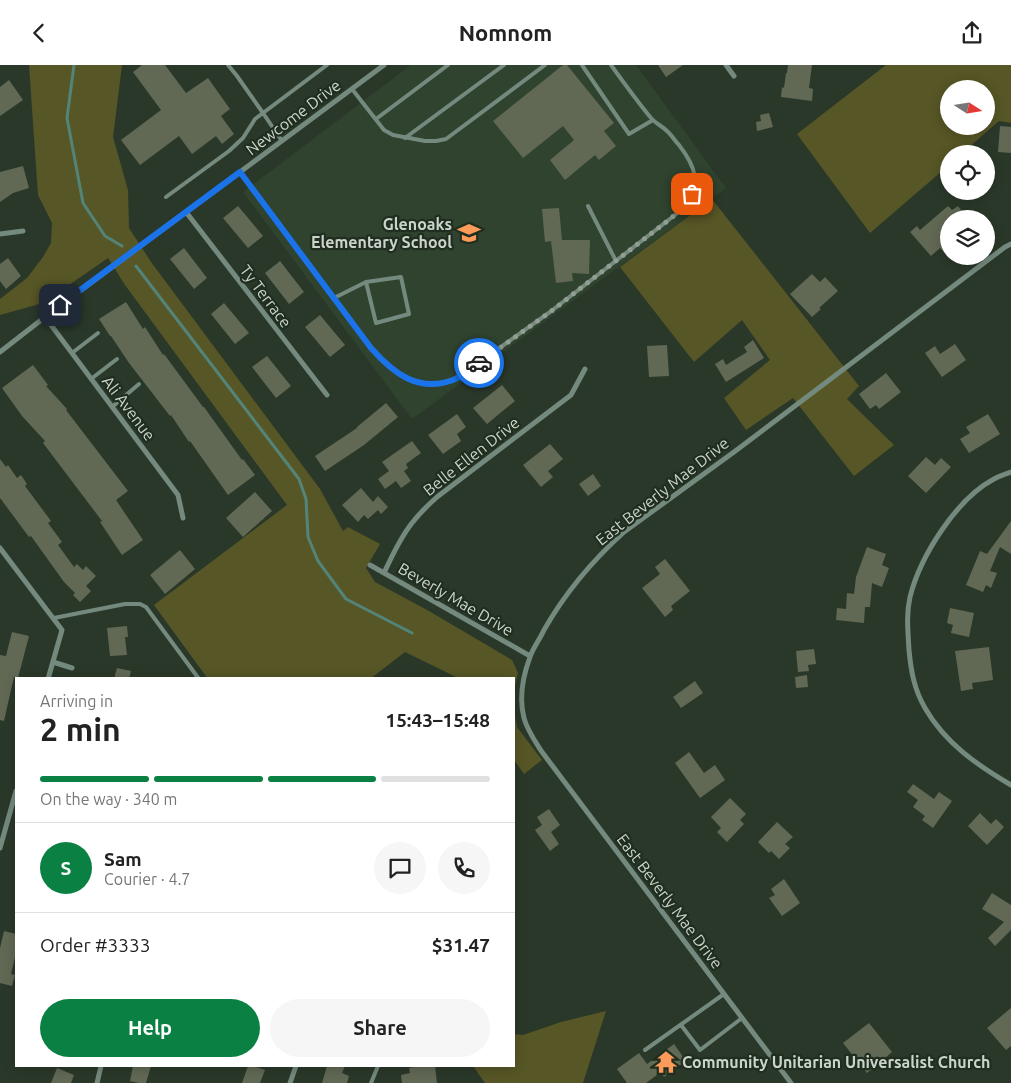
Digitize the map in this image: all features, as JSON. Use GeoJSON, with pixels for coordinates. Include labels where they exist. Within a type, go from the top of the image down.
{"type":"FeatureCollection","features":[{"type":"Feature","properties":{"kind":"street","name":"Newcome Drive"},"geometry":{"type":"LineString","coordinates":[[0,352],[384,65]]}},
{"type":"Feature","properties":{"kind":"street"},"geometry":{"type":"LineString","coordinates":[[726,65],[734,76]]}},
{"type":"Feature","properties":{"kind":"street","name":"Ty Terrace"},"geometry":{"type":"LineString","coordinates":[[186,212],[327,395]]}},
{"type":"Feature","properties":{"kind":"street"},"geometry":{"type":"LineString","coordinates":[[0,234],[24,231]]}},
{"type":"Feature","properties":{"kind":"street","name":"East Beverly Mae Drive"},"geometry":{"type":"LineString","coordinates":[[791,1083],[530,734],[524,717],[522,701],[525,671],[530,656],[566,595],[586,569],[608,546],[624,532],[1011,244]]}},
{"type":"Feature","properties":{"kind":"street","name":"Ali Avenue"},"geometry":{"type":"LineString","coordinates":[[45,317],[178,495],[183,518]]}},
{"type":"Feature","properties":{"kind":"street","name":"Belle Ellen Drive"},"geometry":{"type":"LineString","coordinates":[[384,573],[402,538],[424,509],[437,497],[571,395],[584,369]]}},
{"type":"Feature","properties":{"kind":"street"},"geometry":{"type":"LineString","coordinates":[[1011,472],[993,480],[976,491],[948,521],[924,560],[912,590],[908,617],[912,674],[916,691],[925,709],[938,728],[956,747],[985,769],[1011,785]]}},
{"type":"Feature","properties":{"kind":"street"},"geometry":{"type":"LineString","coordinates":[[0,548],[62,630],[49,677]]}},
{"type":"Feature","properties":{"kind":"street","name":"Beverly Mae Drive"},"geometry":{"type":"LineString","coordinates":[[370,565],[530,656]]}},
{"type":"Feature","properties":{"kind":"street"},"geometry":{"type":"LineString","coordinates":[[53,662],[72,668]]}},
{"type":"Feature","properties":{"kind":"street"},"geometry":{"type":"LineString","coordinates":[[0,848],[15,795]]}},
{"type":"Feature","properties":{"kind":"street"},"geometry":{"type":"LineString","coordinates":[[97,1083],[102,1067]]}},
{"type":"Feature","properties":{"kind":"street"},"geometry":{"type":"LineString","coordinates":[[290,1083],[296,1067]]}},
{"type":"Feature","properties":{"kind":"lane"},"geometry":{"type":"LineString","coordinates":[[228,65],[282,141]]}},
{"type":"Feature","properties":{"kind":"lane"},"geometry":{"type":"LineString","coordinates":[[166,197],[229,151],[243,138],[255,119],[327,65]]}},
{"type":"Feature","properties":{"kind":"lane"},"geometry":{"type":"LineString","coordinates":[[376,119],[448,65]]}},
{"type":"Feature","properties":{"kind":"lane"},"geometry":{"type":"LineString","coordinates":[[405,138],[504,65]]}},
{"type":"Feature","properties":{"kind":"lane"},"geometry":{"type":"LineString","coordinates":[[352,89],[384,130],[405,138],[436,141],[446,139],[545,65]]}},
{"type":"Feature","properties":{"kind":"lane"},"geometry":{"type":"LineString","coordinates":[[582,65],[629,134],[653,120]]}},
{"type":"Feature","properties":{"kind":"lane"},"geometry":{"type":"LineString","coordinates":[[240,172],[381,360],[394,372],[412,381],[427,384],[446,382],[460,376],[550,312],[684,208],[692,194],[695,178],[689,158],[668,132],[653,120],[611,65]]}},
{"type":"Feature","properties":{"kind":"lane"},"geometry":{"type":"LineString","coordinates":[[588,206],[616,261]]}},
{"type":"Feature","properties":{"kind":"lane"},"geometry":{"type":"LineString","coordinates":[[334,298],[366,283],[401,277],[409,314],[376,323],[366,283]]}},
{"type":"Feature","properties":{"kind":"lane"},"geometry":{"type":"LineString","coordinates":[[72,353],[98,333]]}},
{"type":"Feature","properties":{"kind":"lane"},"geometry":{"type":"LineString","coordinates":[[91,379],[118,359]]}},
{"type":"Feature","properties":{"kind":"lane"},"geometry":{"type":"LineString","coordinates":[[112,407],[139,384]]}},
{"type":"Feature","properties":{"kind":"lane"},"geometry":{"type":"LineString","coordinates":[[54,618],[125,604],[140,604],[146,607],[198,677]]}},
{"type":"Feature","properties":{"kind":"lane"},"geometry":{"type":"LineString","coordinates":[[645,1050],[724,994]]}},
{"type":"Feature","properties":{"kind":"lane"},"geometry":{"type":"LineString","coordinates":[[680,1025],[700,1050],[742,1018]]}},
{"type":"Feature","properties":{"kind":"lane"},"geometry":{"type":"LineString","coordinates":[[371,1083],[378,1067]]}},
{"type":"Feature","properties":{"kind":"shaded area"},"geometry":{"type":"Polygon","coordinates":[[[29,65],[122,65],[113,137],[128,190],[129,228],[151,262],[320,489],[343,531],[348,527],[380,544],[366,568],[375,582],[429,611],[512,660],[518,673],[515,685],[515,677],[456,677],[405,652],[373,677],[207,677],[154,605],[287,505],[125,285],[108,258],[43,303],[0,315],[0,299],[27,278],[51,243],[52,223],[38,195],[29,65]]]}},
{"type":"Feature","properties":{"kind":"shaded area","name":"Glenoaks Elementary School"},"geometry":{"type":"Polygon","coordinates":[[[411,65],[636,65],[726,188],[412,419],[243,192],[411,65]]]}},
{"type":"Feature","properties":{"kind":"shaded area"},"geometry":{"type":"Polygon","coordinates":[[[886,65],[1011,65],[1011,123],[999,121],[995,124],[995,80],[940,80],[940,135],[983,135],[971,145],[940,145],[940,173],[870,233],[797,134],[886,65]]]}},
{"type":"Feature","properties":{"kind":"shaded area"},"geometry":{"type":"Polygon","coordinates":[[[712,199],[859,386],[847,399],[894,445],[854,476],[793,398],[746,430],[724,398],[770,360],[742,320],[694,362],[620,267],[712,199]]]}},
{"type":"Feature","properties":{"kind":"shaded area"},"geometry":{"type":"Polygon","coordinates":[[[515,716],[517,727],[542,760],[524,774],[515,761],[515,716]]]}},
{"type":"Feature","properties":{"kind":"shaded area"},"geometry":{"type":"Polygon","coordinates":[[[606,1011],[583,1083],[485,1083],[474,1067],[515,1067],[515,1034],[523,1035],[561,1022],[606,1011]]]}},
{"type":"Feature","properties":{"kind":"building"},"geometry":{"type":"Polygon","coordinates":[[[142,65],[165,65],[186,93],[208,78],[230,109],[221,116],[234,134],[222,144],[216,136],[192,154],[179,136],[140,165],[121,140],[161,110],[133,72],[142,65]]]}},
{"type":"Feature","properties":{"kind":"building"},"geometry":{"type":"Polygon","coordinates":[[[563,65],[567,65],[614,123],[604,131],[616,146],[599,160],[595,155],[565,180],[550,160],[574,140],[563,126],[523,158],[493,121],[563,65]]]}},
{"type":"Feature","properties":{"kind":"building"},"geometry":{"type":"Polygon","coordinates":[[[658,65],[683,65],[666,77],[658,65]]]}},
{"type":"Feature","properties":{"kind":"building"},"geometry":{"type":"Polygon","coordinates":[[[788,65],[812,65],[809,88],[813,89],[812,101],[781,97],[788,65]]]}},
{"type":"Feature","properties":{"kind":"building"},"geometry":{"type":"Polygon","coordinates":[[[9,80],[23,100],[0,116],[0,87],[9,80]]]}},
{"type":"Feature","properties":{"kind":"building"},"geometry":{"type":"Polygon","coordinates":[[[769,113],[773,127],[757,131],[756,122],[761,121],[760,115],[769,113]]]}},
{"type":"Feature","properties":{"kind":"building"},"geometry":{"type":"Polygon","coordinates":[[[1000,126],[1011,127],[1011,153],[998,152],[1000,126]]]}},
{"type":"Feature","properties":{"kind":"building"},"geometry":{"type":"Polygon","coordinates":[[[23,166],[29,188],[13,193],[0,202],[0,172],[23,166]]]}},
{"type":"Feature","properties":{"kind":"building"},"geometry":{"type":"Polygon","coordinates":[[[238,206],[263,236],[248,248],[223,218],[238,206]]]}},
{"type":"Feature","properties":{"kind":"building"},"geometry":{"type":"Polygon","coordinates":[[[948,206],[952,210],[943,210],[948,206]]]}},
{"type":"Feature","properties":{"kind":"building"},"geometry":{"type":"Polygon","coordinates":[[[958,206],[961,210],[952,210],[958,206]]]}},
{"type":"Feature","properties":{"kind":"building"},"geometry":{"type":"Polygon","coordinates":[[[559,208],[562,240],[590,240],[589,274],[572,273],[573,281],[556,283],[551,241],[545,242],[542,209],[559,208]]]}},
{"type":"Feature","properties":{"kind":"building"},"geometry":{"type":"Polygon","coordinates":[[[940,213],[940,248],[931,256],[910,232],[917,226],[920,230],[940,213]]]}},
{"type":"Feature","properties":{"kind":"building"},"geometry":{"type":"Polygon","coordinates":[[[184,248],[207,278],[194,289],[170,259],[184,248]]]}},
{"type":"Feature","properties":{"kind":"building"},"geometry":{"type":"Polygon","coordinates":[[[8,258],[21,276],[6,289],[0,281],[0,264],[8,258]]]}},
{"type":"Feature","properties":{"kind":"building"},"geometry":{"type":"Polygon","coordinates":[[[280,261],[304,292],[289,304],[265,273],[280,261]]]}},
{"type":"Feature","properties":{"kind":"building"},"geometry":{"type":"Polygon","coordinates":[[[812,274],[820,282],[825,277],[838,291],[812,317],[790,294],[812,274]]]}},
{"type":"Feature","properties":{"kind":"building"},"geometry":{"type":"Polygon","coordinates":[[[126,302],[143,329],[145,327],[163,355],[255,475],[228,495],[171,415],[129,363],[99,319],[126,302]]]}},
{"type":"Feature","properties":{"kind":"building"},"geometry":{"type":"Polygon","coordinates":[[[224,303],[249,333],[235,344],[211,314],[224,303]]]}},
{"type":"Feature","properties":{"kind":"building"},"geometry":{"type":"Polygon","coordinates":[[[320,315],[345,345],[330,357],[305,327],[320,315]]]}},
{"type":"Feature","properties":{"kind":"building"},"geometry":{"type":"Polygon","coordinates":[[[753,340],[764,358],[726,382],[715,364],[723,359],[726,365],[747,352],[744,347],[753,340]]]}},
{"type":"Feature","properties":{"kind":"building"},"geometry":{"type":"Polygon","coordinates":[[[955,344],[966,360],[942,377],[925,353],[935,346],[940,354],[955,344]]]}},
{"type":"Feature","properties":{"kind":"building"},"geometry":{"type":"Polygon","coordinates":[[[667,345],[669,376],[649,377],[647,346],[667,345]]]}},
{"type":"Feature","properties":{"kind":"building"},"geometry":{"type":"Polygon","coordinates":[[[267,356],[291,386],[276,398],[252,367],[267,356]]]}},
{"type":"Feature","properties":{"kind":"building"},"geometry":{"type":"Polygon","coordinates":[[[33,365],[48,385],[46,386],[67,409],[128,491],[116,500],[143,540],[122,555],[100,522],[102,521],[43,443],[45,441],[22,416],[2,388],[33,365]]]}},
{"type":"Feature","properties":{"kind":"building"},"geometry":{"type":"Polygon","coordinates":[[[886,373],[901,392],[879,409],[876,405],[870,409],[859,394],[886,373]]]}},
{"type":"Feature","properties":{"kind":"building"},"geometry":{"type":"Polygon","coordinates":[[[502,385],[515,401],[487,424],[473,408],[502,385]]]}},
{"type":"Feature","properties":{"kind":"building"},"geometry":{"type":"Polygon","coordinates":[[[386,403],[398,417],[364,445],[325,471],[315,456],[357,428],[386,403]]]}},
{"type":"Feature","properties":{"kind":"building"},"geometry":{"type":"Polygon","coordinates":[[[457,414],[466,427],[457,434],[461,441],[443,454],[428,435],[457,414]]]}},
{"type":"Feature","properties":{"kind":"building"},"geometry":{"type":"Polygon","coordinates":[[[988,414],[1000,434],[969,453],[960,439],[970,433],[966,427],[988,414]]]}},
{"type":"Feature","properties":{"kind":"building"},"geometry":{"type":"Polygon","coordinates":[[[412,441],[421,453],[406,464],[408,468],[404,471],[411,481],[401,488],[396,481],[385,489],[378,479],[389,471],[382,462],[412,441]]]}},
{"type":"Feature","properties":{"kind":"building"},"geometry":{"type":"Polygon","coordinates":[[[550,444],[563,459],[548,471],[553,477],[541,487],[523,465],[550,444]]]}},
{"type":"Feature","properties":{"kind":"building"},"geometry":{"type":"Polygon","coordinates":[[[926,457],[935,465],[941,458],[951,467],[926,493],[908,476],[926,457]]]}},
{"type":"Feature","properties":{"kind":"building"},"geometry":{"type":"Polygon","coordinates":[[[0,459],[6,467],[8,465],[17,478],[21,475],[27,484],[25,486],[51,521],[48,523],[62,542],[58,545],[74,567],[77,564],[83,570],[86,566],[96,576],[86,586],[91,591],[80,602],[73,595],[75,593],[64,582],[31,536],[29,537],[0,498],[0,459]]]}},
{"type":"Feature","properties":{"kind":"building"},"geometry":{"type":"Polygon","coordinates":[[[593,474],[601,486],[588,496],[579,484],[593,474]]]}},
{"type":"Feature","properties":{"kind":"building"},"geometry":{"type":"Polygon","coordinates":[[[361,488],[373,502],[378,496],[388,507],[381,514],[378,510],[368,519],[364,515],[358,522],[342,505],[361,488]]]}},
{"type":"Feature","properties":{"kind":"building"},"geometry":{"type":"Polygon","coordinates":[[[255,492],[272,511],[243,537],[226,518],[255,492]]]}},
{"type":"Feature","properties":{"kind":"building"},"geometry":{"type":"Polygon","coordinates":[[[1011,521],[1011,554],[1000,547],[990,571],[997,573],[991,588],[986,585],[983,592],[966,585],[980,551],[987,554],[1011,521]]]}},
{"type":"Feature","properties":{"kind":"building"},"geometry":{"type":"Polygon","coordinates":[[[867,547],[886,554],[882,565],[889,568],[882,587],[872,583],[870,607],[865,607],[864,623],[836,620],[837,608],[846,609],[847,593],[854,594],[856,577],[867,547]]]}},
{"type":"Feature","properties":{"kind":"building"},"geometry":{"type":"Polygon","coordinates":[[[180,550],[195,569],[165,594],[150,575],[180,550]]]}},
{"type":"Feature","properties":{"kind":"building"},"geometry":{"type":"Polygon","coordinates":[[[665,559],[690,591],[671,606],[673,610],[665,617],[642,588],[660,574],[655,567],[665,559]]]}},
{"type":"Feature","properties":{"kind":"building"},"geometry":{"type":"Polygon","coordinates":[[[950,608],[974,613],[969,637],[951,633],[953,625],[947,623],[950,608]]]}},
{"type":"Feature","properties":{"kind":"building"},"geometry":{"type":"Polygon","coordinates":[[[127,626],[128,637],[125,637],[127,655],[110,656],[107,628],[127,626]]]}},
{"type":"Feature","properties":{"kind":"building"},"geometry":{"type":"Polygon","coordinates":[[[12,632],[29,636],[18,677],[14,677],[4,721],[0,720],[0,655],[6,656],[12,632]]]}},
{"type":"Feature","properties":{"kind":"building"},"geometry":{"type":"Polygon","coordinates":[[[989,647],[993,680],[972,683],[973,689],[961,691],[955,651],[989,647]]]}},
{"type":"Feature","properties":{"kind":"building"},"geometry":{"type":"Polygon","coordinates":[[[814,649],[816,664],[808,665],[809,671],[798,672],[796,651],[814,649]]]}},
{"type":"Feature","properties":{"kind":"building"},"geometry":{"type":"Polygon","coordinates":[[[117,668],[131,671],[130,677],[115,677],[117,668]]]}},
{"type":"Feature","properties":{"kind":"building"},"geometry":{"type":"Polygon","coordinates":[[[807,675],[808,687],[796,688],[795,677],[807,675]]]}},
{"type":"Feature","properties":{"kind":"building"},"geometry":{"type":"Polygon","coordinates":[[[695,681],[703,693],[681,708],[673,697],[695,681]]]}},
{"type":"Feature","properties":{"kind":"building"},"geometry":{"type":"Polygon","coordinates":[[[689,752],[704,773],[715,765],[725,780],[700,798],[675,763],[689,752]]]}},
{"type":"Feature","properties":{"kind":"building"},"geometry":{"type":"Polygon","coordinates":[[[913,784],[934,799],[939,792],[952,801],[933,828],[922,820],[925,816],[913,807],[918,800],[907,792],[913,784]]]}},
{"type":"Feature","properties":{"kind":"building"},"geometry":{"type":"Polygon","coordinates":[[[730,798],[746,814],[740,820],[744,824],[727,842],[717,832],[721,828],[711,817],[730,798]]]}},
{"type":"Feature","properties":{"kind":"building"},"geometry":{"type":"Polygon","coordinates":[[[549,809],[560,825],[551,832],[559,844],[550,851],[535,830],[542,825],[537,817],[549,809]]]}},
{"type":"Feature","properties":{"kind":"building"},"geometry":{"type":"Polygon","coordinates":[[[980,813],[991,824],[996,819],[1004,827],[987,845],[968,826],[980,813]]]}},
{"type":"Feature","properties":{"kind":"building"},"geometry":{"type":"Polygon","coordinates":[[[777,822],[793,837],[785,844],[790,848],[779,859],[771,851],[769,853],[758,842],[777,822]]]}},
{"type":"Feature","properties":{"kind":"building"},"geometry":{"type":"Polygon","coordinates":[[[784,879],[800,903],[782,916],[769,898],[775,895],[771,889],[784,879]]]}},
{"type":"Feature","properties":{"kind":"building"},"geometry":{"type":"Polygon","coordinates":[[[992,893],[1011,905],[1011,930],[995,946],[988,938],[1004,922],[982,909],[992,893]]]}},
{"type":"Feature","properties":{"kind":"building"},"geometry":{"type":"Polygon","coordinates":[[[4,931],[15,934],[15,957],[11,974],[15,975],[12,986],[0,983],[0,948],[4,931]]]}},
{"type":"Feature","properties":{"kind":"building"},"geometry":{"type":"Polygon","coordinates":[[[1011,1008],[1011,1046],[1006,1050],[987,1028],[1011,1008]]]}},
{"type":"Feature","properties":{"kind":"building"},"geometry":{"type":"Polygon","coordinates":[[[869,1023],[892,1052],[867,1073],[843,1043],[869,1023]]]}},
{"type":"Feature","properties":{"kind":"building","name":"Community Unitarian Universalist Church"},"geometry":{"type":"Polygon","coordinates":[[[674,1044],[686,1061],[664,1077],[661,1072],[646,1083],[627,1083],[617,1069],[639,1053],[647,1064],[674,1044]]]}},
{"type":"Feature","properties":{"kind":"building"},"geometry":{"type":"Polygon","coordinates":[[[133,1067],[151,1067],[146,1083],[130,1081],[133,1067]]]}},
{"type":"Feature","properties":{"kind":"building"},"geometry":{"type":"Polygon","coordinates":[[[248,1067],[265,1070],[260,1083],[242,1083],[248,1067]]]}},
{"type":"Feature","properties":{"kind":"building"},"geometry":{"type":"Polygon","coordinates":[[[327,1067],[345,1067],[342,1073],[349,1076],[347,1083],[322,1083],[327,1067]]]}},
{"type":"Feature","properties":{"kind":"building"},"geometry":{"type":"Polygon","coordinates":[[[435,1067],[437,1083],[402,1083],[401,1075],[410,1073],[409,1068],[435,1067]]]}},
{"type":"Feature","properties":{"kind":"building"},"geometry":{"type":"Polygon","coordinates":[[[57,1068],[74,1075],[71,1083],[51,1083],[57,1068]]]}},
{"type":"Feature","properties":{"kind":"waterway"},"geometry":{"type":"LineString","coordinates":[[74,65],[67,118],[83,203],[105,236],[122,246]]}},
{"type":"Feature","properties":{"kind":"waterway"},"geometry":{"type":"LineString","coordinates":[[136,266],[299,479],[306,499],[308,537],[318,561],[346,599],[412,633]]}},
{"type":"Feature","properties":{"kind":"way so far"},"geometry":{"type":"LineString","coordinates":[[479,363],[550,312],[684,208],[692,194]]}},
{"type":"Feature","properties":{"kind":"place","name":"Glenoaks Elementary School"},"geometry":{"type":"Point","coordinates":[469,233]}},
{"type":"Feature","properties":{"kind":"place","name":"Community Unitarian Universalist Church"},"geometry":{"type":"Point","coordinates":[666,1062]}},
{"type":"Feature","properties":{"kind":"route"},"geometry":{"type":"LineString","coordinates":[[60,305],[240,172],[371,348],[394,372],[412,381],[427,384],[438,383],[454,379],[479,363]]}}]}
